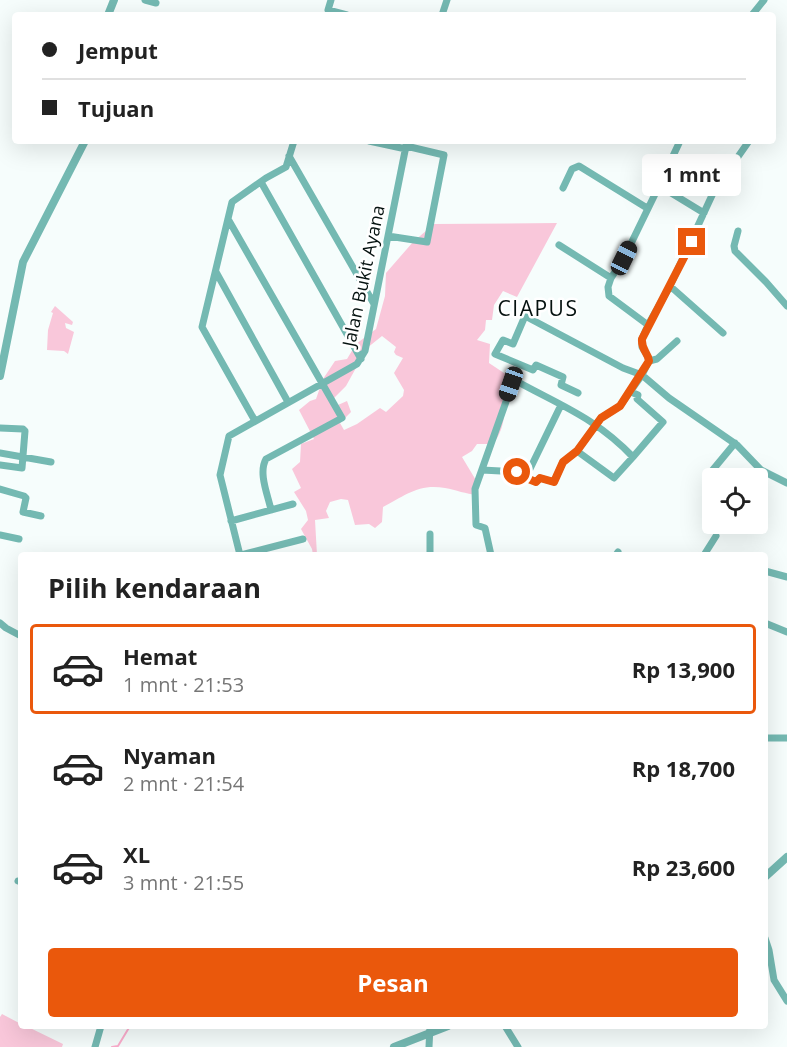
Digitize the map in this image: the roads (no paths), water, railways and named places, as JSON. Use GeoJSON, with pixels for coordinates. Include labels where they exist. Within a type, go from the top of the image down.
{"type":"FeatureCollection","features":[{"type":"Feature","properties":{"kind":"street"},"geometry":{"type":"LineString","coordinates":[[145,0],[156,3]]}},
{"type":"Feature","properties":{"kind":"street"},"geometry":{"type":"LineString","coordinates":[[331,0],[328,10],[336,12]]}},
{"type":"Feature","properties":{"kind":"street"},"geometry":{"type":"LineString","coordinates":[[754,12],[764,0]]}},
{"type":"Feature","properties":{"kind":"street"},"geometry":{"type":"LineString","coordinates":[[0,376],[4,340],[22,262],[83,144]]}},
{"type":"Feature","properties":{"kind":"street"},"geometry":{"type":"LineString","coordinates":[[255,421],[202,327],[232,202],[286,167],[293,144]]}},
{"type":"Feature","properties":{"kind":"street"},"geometry":{"type":"LineString","coordinates":[[648,324],[609,296],[608,287],[679,144]]}},
{"type":"Feature","properties":{"kind":"street"},"geometry":{"type":"LineString","coordinates":[[649,361],[642,347],[642,339],[648,324],[670,286],[714,191],[747,144]]}},
{"type":"Feature","properties":{"kind":"street"},"geometry":{"type":"LineString","coordinates":[[388,236],[427,242],[444,155],[406,145]]}},
{"type":"Feature","properties":{"kind":"street","name":"Jalan Bukit Ayana"},"geometry":{"type":"LineString","coordinates":[[239,552],[220,475],[229,436],[357,364],[361,359],[365,351],[406,145]]}},
{"type":"Feature","properties":{"kind":"street"},"geometry":{"type":"LineString","coordinates":[[289,156],[374,304]]}},
{"type":"Feature","properties":{"kind":"street"},"geometry":{"type":"LineString","coordinates":[[563,188],[572,169],[579,166],[647,208]]}},
{"type":"Feature","properties":{"kind":"street"},"geometry":{"type":"LineString","coordinates":[[261,182],[361,359]]}},
{"type":"Feature","properties":{"kind":"street"},"geometry":{"type":"LineString","coordinates":[[658,188],[662,187],[704,213]]}},
{"type":"Feature","properties":{"kind":"street"},"geometry":{"type":"LineString","coordinates":[[228,219],[342,418],[266,459],[263,474],[271,510]]}},
{"type":"Feature","properties":{"kind":"street"},"geometry":{"type":"LineString","coordinates":[[738,231],[735,251],[787,306]]}},
{"type":"Feature","properties":{"kind":"street"},"geometry":{"type":"LineString","coordinates":[[559,245],[611,278]]}},
{"type":"Feature","properties":{"kind":"street"},"geometry":{"type":"LineString","coordinates":[[216,272],[288,402]]}},
{"type":"Feature","properties":{"kind":"street"},"geometry":{"type":"LineString","coordinates":[[670,286],[723,333]]}},
{"type":"Feature","properties":{"kind":"street"},"geometry":{"type":"LineString","coordinates":[[578,393],[561,385],[563,377],[553,371],[536,365],[533,370],[495,354],[503,340],[513,344],[525,316],[623,368],[642,375],[669,398],[735,443],[761,470],[787,483]]}},
{"type":"Feature","properties":{"kind":"street"},"geometry":{"type":"LineString","coordinates":[[482,470],[521,472],[527,475],[526,478],[536,482],[540,478],[554,482],[562,464],[577,451],[595,424],[604,415],[618,408],[631,392],[649,361],[659,357],[677,340]]}},
{"type":"Feature","properties":{"kind":"street"},"geometry":{"type":"LineString","coordinates":[[490,552],[485,528],[476,525],[475,489],[513,382],[518,382],[595,424],[633,457]]}},
{"type":"Feature","properties":{"kind":"street"},"geometry":{"type":"LineString","coordinates":[[577,451],[614,478],[663,422],[637,399],[638,395],[631,392]]}},
{"type":"Feature","properties":{"kind":"street"},"geometry":{"type":"LineString","coordinates":[[527,475],[561,405]]}},
{"type":"Feature","properties":{"kind":"street"},"geometry":{"type":"LineString","coordinates":[[0,428],[26,431],[22,469],[0,465]]}},
{"type":"Feature","properties":{"kind":"street"},"geometry":{"type":"LineString","coordinates":[[714,468],[735,443]]}},
{"type":"Feature","properties":{"kind":"street"},"geometry":{"type":"LineString","coordinates":[[0,453],[51,462]]}},
{"type":"Feature","properties":{"kind":"street"},"geometry":{"type":"LineString","coordinates":[[0,489],[24,496],[26,498],[23,512],[41,516]]}},
{"type":"Feature","properties":{"kind":"street"},"geometry":{"type":"LineString","coordinates":[[231,520],[293,504]]}},
{"type":"Feature","properties":{"kind":"street"},"geometry":{"type":"LineString","coordinates":[[0,534],[19,540]]}},
{"type":"Feature","properties":{"kind":"street"},"geometry":{"type":"LineString","coordinates":[[430,534],[430,552]]}},
{"type":"Feature","properties":{"kind":"street"},"geometry":{"type":"LineString","coordinates":[[706,552],[716,536]]}},
{"type":"Feature","properties":{"kind":"street"},"geometry":{"type":"LineString","coordinates":[[252,552],[303,539]]}},
{"type":"Feature","properties":{"kind":"street"},"geometry":{"type":"LineString","coordinates":[[768,573],[787,577]]}},
{"type":"Feature","properties":{"kind":"street"},"geometry":{"type":"LineString","coordinates":[[0,623],[18,634]]}},
{"type":"Feature","properties":{"kind":"street"},"geometry":{"type":"LineString","coordinates":[[768,624],[787,632]]}},
{"type":"Feature","properties":{"kind":"street"},"geometry":{"type":"LineString","coordinates":[[768,738],[787,738]]}},
{"type":"Feature","properties":{"kind":"street"},"geometry":{"type":"LineString","coordinates":[[768,874],[787,857]]}},
{"type":"Feature","properties":{"kind":"street"},"geometry":{"type":"LineString","coordinates":[[768,947],[774,980],[787,1001]]}},
{"type":"Feature","properties":{"kind":"street"},"geometry":{"type":"LineString","coordinates":[[95,1046],[99,1029]]}},
{"type":"Feature","properties":{"kind":"street"},"geometry":{"type":"LineString","coordinates":[[507,1029],[518,1047]]}},
{"type":"Feature","properties":{"kind":"street"},"geometry":{"type":"LineString","coordinates":[[394,1047],[430,1030],[429,1047]]}},
{"type":"Feature","properties":{"kind":"waterway"},"geometry":{"type":"LineString","coordinates":[[112,1047],[118,1046],[128,1029]]}},
{"type":"Feature","properties":{"kind":"district","name":"CIAPUS"},"geometry":{"type":"Point","coordinates":[538,309]}}]}
